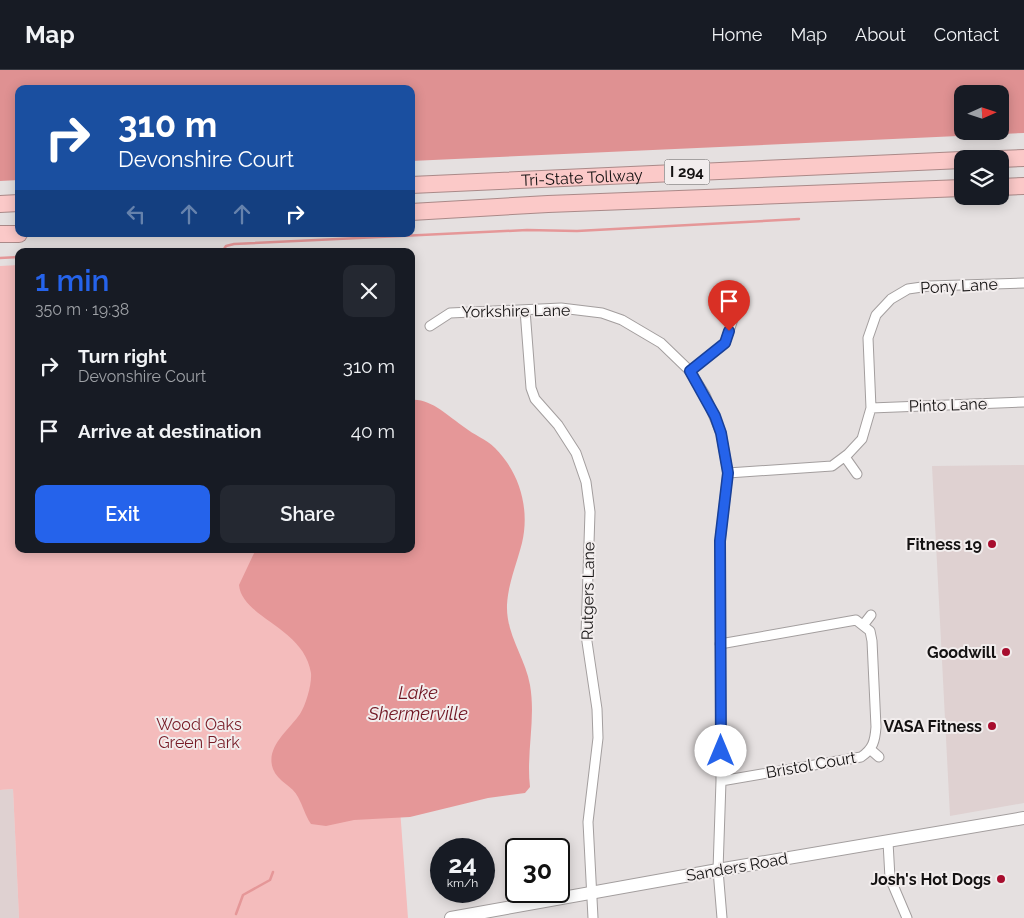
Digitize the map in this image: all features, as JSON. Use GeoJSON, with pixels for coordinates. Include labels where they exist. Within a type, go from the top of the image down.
{"type":"FeatureCollection","features":[{"type":"Feature","properties":{"kind":"highway"},"geometry":{"type":"LineString","coordinates":[[1009,159],[1024,158]]}},
{"type":"Feature","properties":{"kind":"highway","name":"Tri-State Tollway"},"geometry":{"type":"LineString","coordinates":[[415,185],[954,160]]}},
{"type":"Feature","properties":{"kind":"highway"},"geometry":{"type":"LineString","coordinates":[[1009,187],[1024,186]]}},
{"type":"Feature","properties":{"kind":"highway","name":"Tri-State Tollway"},"geometry":{"type":"LineString","coordinates":[[415,212],[548,204],[954,188]]}},
{"type":"Feature","properties":{"kind":"highway"},"geometry":{"type":"LineString","coordinates":[[0,204],[15,203]]}},
{"type":"Feature","properties":{"kind":"highway"},"geometry":{"type":"LineString","coordinates":[[0,234],[15,234]]}},
{"type":"Feature","properties":{"kind":"main road","name":"Sanders Road"},"geometry":{"type":"LineString","coordinates":[[451,918],[466,917],[718,870],[1024,818]]}},
{"type":"Feature","properties":{"kind":"street","name":"Pony Lane"},"geometry":{"type":"LineString","coordinates":[[728,473],[832,466],[845,457],[862,439],[871,408],[868,338],[876,315],[891,299],[908,289],[929,286],[1024,284]]}},
{"type":"Feature","properties":{"kind":"street","name":"Yorkshire Lane"},"geometry":{"type":"LineString","coordinates":[[430,326],[450,312],[561,308],[583,310],[622,320],[661,343],[690,371],[715,416],[721,433],[728,473],[720,541],[721,781],[718,870],[722,918]]}},
{"type":"Feature","properties":{"kind":"street","name":"Rutgers Lane"},"geometry":{"type":"LineString","coordinates":[[525,310],[531,388],[539,404],[558,425],[576,453],[586,482],[590,512],[586,635],[597,710],[598,738],[588,812],[593,918]]}},
{"type":"Feature","properties":{"kind":"street"},"geometry":{"type":"LineString","coordinates":[[690,371],[725,343],[733,319]]}},
{"type":"Feature","properties":{"kind":"street","name":"Pinto Lane"},"geometry":{"type":"LineString","coordinates":[[871,408],[1024,402]]}},
{"type":"Feature","properties":{"kind":"street"},"geometry":{"type":"LineString","coordinates":[[845,457],[857,474]]}},
{"type":"Feature","properties":{"kind":"street"},"geometry":{"type":"LineString","coordinates":[[720,644],[846,620],[856,620],[864,624],[871,615]]}},
{"type":"Feature","properties":{"kind":"street","name":"Bristol Court"},"geometry":{"type":"LineString","coordinates":[[721,781],[861,757],[870,750],[876,739],[872,641],[870,631],[864,624]]}},
{"type":"Feature","properties":{"kind":"street","name":"Bristol Court"},"geometry":{"type":"LineString","coordinates":[[870,750],[879,756]]}},
{"type":"Feature","properties":{"kind":"street"},"geometry":{"type":"LineString","coordinates":[[888,842],[890,878],[907,918]]}},
{"type":"Feature","properties":{"kind":"shaded area"},"geometry":{"type":"Polygon","coordinates":[[[0,70],[1024,70],[1024,133],[1009,134],[1009,85],[954,85],[954,136],[415,161],[415,85],[15,85],[15,180],[0,181],[0,70]]]}},
{"type":"Feature","properties":{"kind":"shaded area"},"geometry":{"type":"Polygon","coordinates":[[[1024,465],[1024,803],[950,816],[932,466],[1024,465]]]}},
{"type":"Feature","properties":{"kind":"shaded area"},"geometry":{"type":"Polygon","coordinates":[[[13,789],[19,918],[0,918],[0,790],[13,789]]]}},
{"type":"Feature","properties":{"kind":"green space","name":"Wood Oaks Green Park"},"geometry":{"type":"Polygon","coordinates":[[[15,265],[15,553],[381,553],[408,918],[19,918],[13,789],[0,790],[0,266],[15,265]]]}},
{"type":"Feature","properties":{"kind":"water","name":"Lake Shermerville"},"geometry":{"type":"Polygon","coordinates":[[[415,400],[433,405],[484,440],[495,448],[511,469],[517,480],[524,505],[524,530],[509,589],[507,616],[528,675],[532,698],[529,762],[530,787],[525,793],[488,798],[410,817],[354,820],[326,826],[311,824],[296,793],[275,773],[271,761],[272,753],[279,739],[300,714],[310,688],[311,673],[306,657],[297,644],[251,606],[243,596],[239,585],[254,553],[415,553],[415,400]]]}},
{"type":"Feature","properties":{"kind":"waterway"},"geometry":{"type":"LineString","coordinates":[[415,235],[527,230],[577,231],[799,219]]}},
{"type":"Feature","properties":{"kind":"waterway"},"geometry":{"type":"LineString","coordinates":[[225,248],[234,244],[380,237]]}},
{"type":"Feature","properties":{"kind":"waterway"},"geometry":{"type":"LineString","coordinates":[[0,258],[15,257]]}},
{"type":"Feature","properties":{"kind":"waterway"},"geometry":{"type":"LineString","coordinates":[[236,914],[243,895],[270,880],[273,872]]}},
{"type":"Feature","properties":{"kind":"place","name":"Fitness 19"},"geometry":{"type":"Point","coordinates":[992,544]}},
{"type":"Feature","properties":{"kind":"place","name":"Goodwill"},"geometry":{"type":"Point","coordinates":[1006,652]}},
{"type":"Feature","properties":{"kind":"place","name":"VASA Fitness"},"geometry":{"type":"Point","coordinates":[992,726]}},
{"type":"Feature","properties":{"kind":"place","name":"Josh's Hot Dogs"},"geometry":{"type":"Point","coordinates":[1001,879]}},
{"type":"Feature","properties":{"kind":"route"},"geometry":{"type":"LineString","coordinates":[[721,751],[720,541],[728,473],[721,433],[715,416],[690,371],[725,343],[729,331]]}}]}
